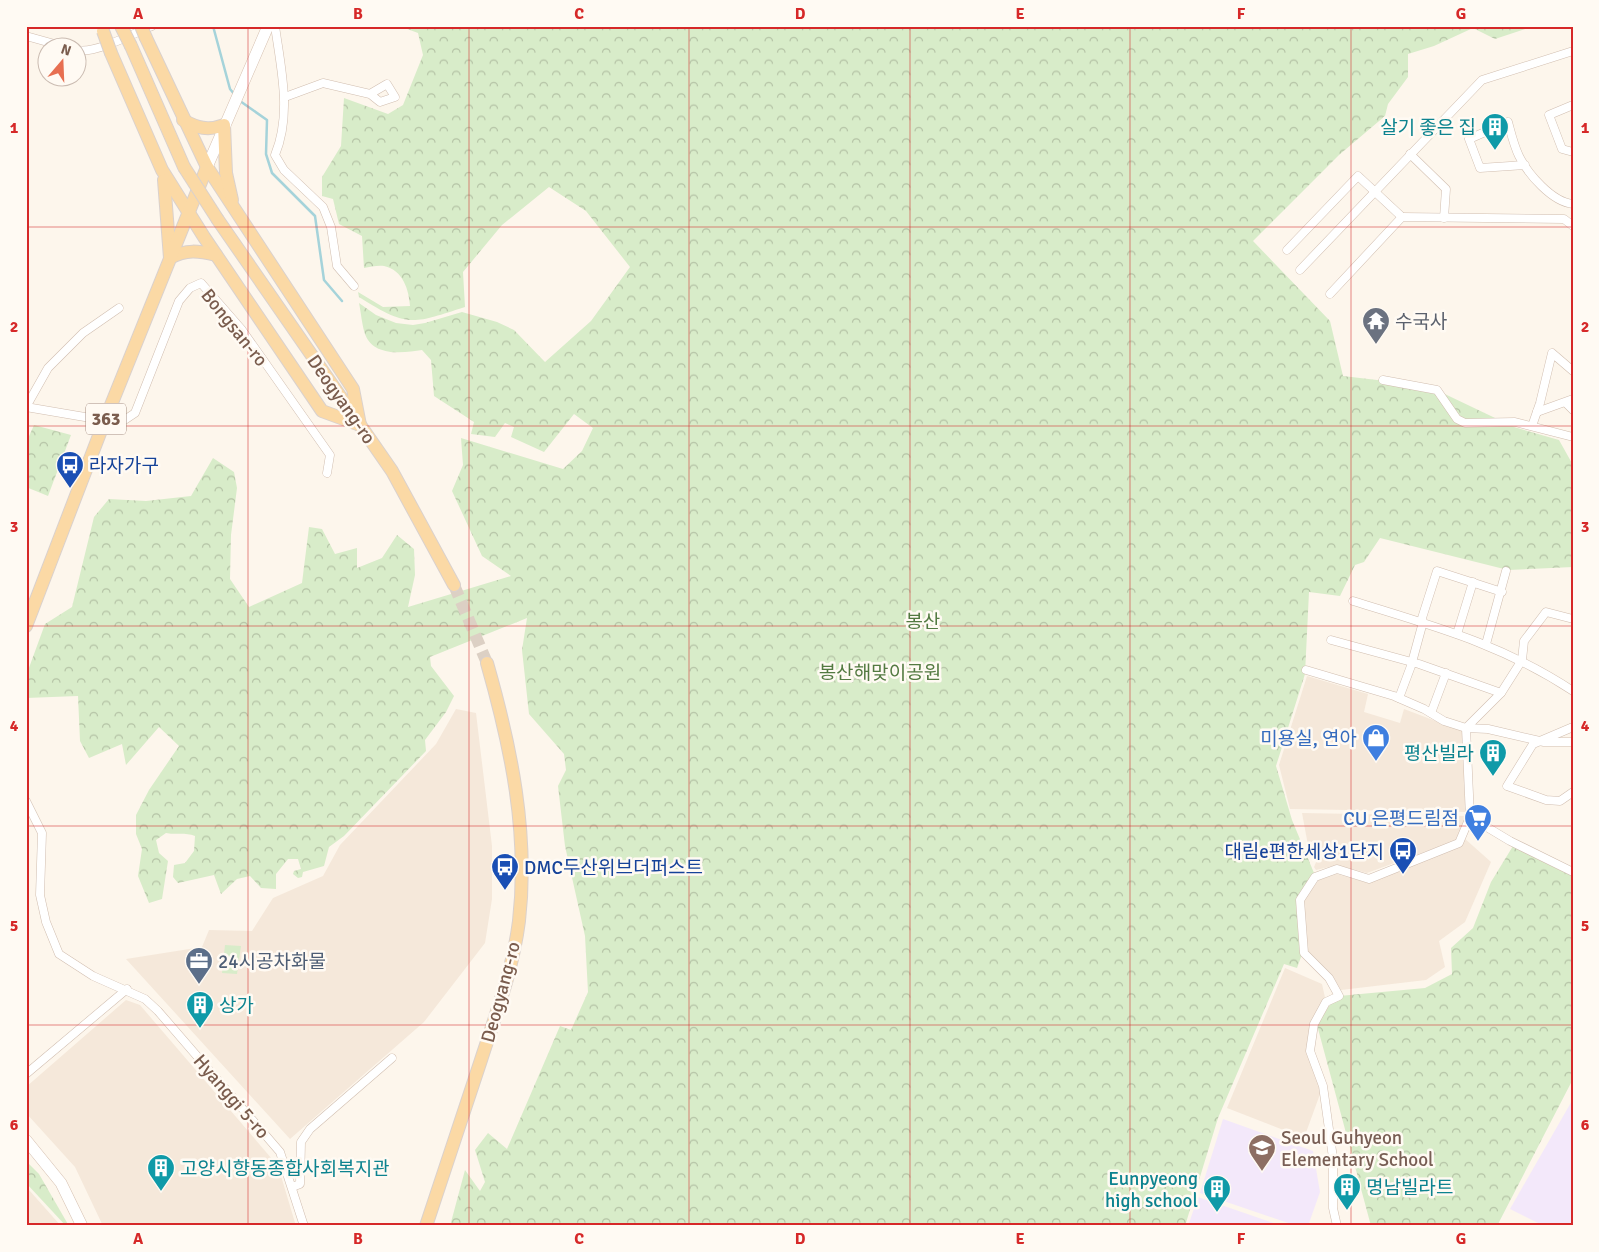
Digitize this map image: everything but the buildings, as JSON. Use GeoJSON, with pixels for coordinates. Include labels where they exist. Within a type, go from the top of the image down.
{"type":"FeatureCollection","features":[{"type":"Feature","properties":{"kind":"main road","name":"Deogyang-ro"},"geometry":{"type":"LineString","coordinates":[[122,26],[184,167],[218,220],[392,470],[454,585]]}},
{"type":"Feature","properties":{"kind":"main road","name":"363"},"geometry":{"type":"LineString","coordinates":[[26,626],[105,420],[188,213],[224,125],[268,26]]}},
{"type":"Feature","properties":{"kind":"main road"},"geometry":{"type":"LineString","coordinates":[[102,28],[162,170],[188,213],[322,411],[360,425]]}},
{"type":"Feature","properties":{"kind":"main road"},"geometry":{"type":"LineString","coordinates":[[143,32],[207,168],[353,389],[360,425]]}},
{"type":"Feature","properties":{"kind":"main road"},"geometry":{"type":"LineString","coordinates":[[183,120],[204,129],[214,129],[224,125],[226,179],[237,213]]}},
{"type":"Feature","properties":{"kind":"main road"},"geometry":{"type":"LineString","coordinates":[[162,170],[167,192],[170,258],[181,251],[203,252],[216,255]]}},
{"type":"Feature","properties":{"kind":"main road","name":"Deogyang-ro"},"geometry":{"type":"LineString","coordinates":[[426,1226],[508,978],[519,921],[522,858],[517,788],[506,732],[487,663]]}},
{"type":"Feature","properties":{"kind":"main road"},"geometry":{"type":"LineString","coordinates":[[26,1140],[62,1183],[82,1226]]}},
{"type":"Feature","properties":{"kind":"street"},"geometry":{"type":"LineString","coordinates":[[88,51],[152,26]]}},
{"type":"Feature","properties":{"kind":"street"},"geometry":{"type":"LineString","coordinates":[[275,26],[285,97],[284,125],[276,155],[284,170],[323,207],[332,227],[337,266],[354,286]]}},
{"type":"Feature","properties":{"kind":"street"},"geometry":{"type":"LineString","coordinates":[[1300,270],[1482,80],[1573,51]]}},
{"type":"Feature","properties":{"kind":"street"},"geometry":{"type":"LineString","coordinates":[[285,97],[323,83],[370,94]]}},
{"type":"Feature","properties":{"kind":"street"},"geometry":{"type":"LineString","coordinates":[[1573,105],[1549,115],[1562,149],[1573,152]]}},
{"type":"Feature","properties":{"kind":"street"},"geometry":{"type":"LineString","coordinates":[[1525,165],[1480,168],[1469,139],[1508,122],[1519,156],[1525,165],[1529,172],[1564,203],[1573,204]]}},
{"type":"Feature","properties":{"kind":"street"},"geometry":{"type":"LineString","coordinates":[[1410,154],[1446,190],[1444,218]]}},
{"type":"Feature","properties":{"kind":"street"},"geometry":{"type":"LineString","coordinates":[[1287,250],[1358,176],[1402,217],[1564,219],[1573,226]]}},
{"type":"Feature","properties":{"kind":"street"},"geometry":{"type":"LineString","coordinates":[[1330,294],[1402,217]]}},
{"type":"Feature","properties":{"kind":"street","name":"Bongsan-ro"},"geometry":{"type":"LineString","coordinates":[[119,308],[83,333],[48,368],[26,407],[120,424],[135,413],[179,301],[190,288],[201,283],[242,330],[330,455],[327,473]]}},
{"type":"Feature","properties":{"kind":"street"},"geometry":{"type":"LineString","coordinates":[[1532,426],[1552,353],[1573,371]]}},
{"type":"Feature","properties":{"kind":"street"},"geometry":{"type":"LineString","coordinates":[[1383,380],[1437,390],[1457,419],[1465,423],[1515,422],[1573,437]]}},
{"type":"Feature","properties":{"kind":"street"},"geometry":{"type":"LineString","coordinates":[[1537,412],[1569,401],[1573,410]]}},
{"type":"Feature","properties":{"kind":"street"},"geometry":{"type":"LineString","coordinates":[[1399,698],[1412,663],[1422,618],[1437,571],[1502,592]]}},
{"type":"Feature","properties":{"kind":"street"},"geometry":{"type":"LineString","coordinates":[[1486,644],[1502,592],[1506,571]]}},
{"type":"Feature","properties":{"kind":"street"},"geometry":{"type":"LineString","coordinates":[[1457,634],[1473,582]]}},
{"type":"Feature","properties":{"kind":"street"},"geometry":{"type":"LineString","coordinates":[[1353,600],[1486,644],[1522,660],[1573,690]]}},
{"type":"Feature","properties":{"kind":"street"},"geometry":{"type":"LineString","coordinates":[[1337,1226],[1333,1208],[1333,1158],[1323,1086],[1310,1051],[1314,1024],[1326,1002],[1339,996],[1329,978],[1304,953],[1300,900],[1315,877],[1337,869],[1369,879],[1459,843],[1470,817],[1466,728],[1501,693],[1522,660],[1524,641],[1546,612],[1573,619]]}},
{"type":"Feature","properties":{"kind":"street"},"geometry":{"type":"LineString","coordinates":[[1331,640],[1446,673],[1501,693]]}},
{"type":"Feature","properties":{"kind":"street"},"geometry":{"type":"LineString","coordinates":[[1306,670],[1399,698],[1444,721],[1466,728],[1488,729],[1541,741],[1573,742]]}},
{"type":"Feature","properties":{"kind":"street"},"geometry":{"type":"LineString","coordinates":[[1431,713],[1446,673]]}},
{"type":"Feature","properties":{"kind":"street"},"geometry":{"type":"LineString","coordinates":[[1573,727],[1534,744],[1507,786],[1546,800],[1560,801],[1573,792]]}},
{"type":"Feature","properties":{"kind":"street","name":"Hyanggi 5-ro"},"geometry":{"type":"LineString","coordinates":[[26,801],[42,833],[40,895],[46,922],[59,954],[94,976],[145,999],[158,1012],[280,1152],[304,1226]]}},
{"type":"Feature","properties":{"kind":"street"},"geometry":{"type":"LineString","coordinates":[[1470,817],[1510,841],[1573,872]]}},
{"type":"Feature","properties":{"kind":"street"},"geometry":{"type":"LineString","coordinates":[[26,1074],[126,989]]}},
{"type":"Feature","properties":{"kind":"street"},"geometry":{"type":"LineString","coordinates":[[298,1205],[301,1142],[310,1129],[392,1058]]}},
{"type":"Feature","properties":{"kind":"street"},"geometry":{"type":"LineString","coordinates":[[292,1187],[300,1184]]}},
{"type":"Feature","properties":{"kind":"shaded area"},"geometry":{"type":"Polygon","coordinates":[[[1307,676],[1368,694],[1364,712],[1400,723],[1404,709],[1462,731],[1466,812],[1290,809],[1279,765],[1307,676]]]}},
{"type":"Feature","properties":{"kind":"shaded area","name":"DMC두산위브더퍼스트"},"geometry":{"type":"Polygon","coordinates":[[[456,709],[476,713],[492,846],[492,899],[485,943],[424,1022],[290,1139],[126,959],[202,947],[209,930],[252,931],[273,898],[323,876],[340,845],[436,744],[456,709]]]}},
{"type":"Feature","properties":{"kind":"shaded area"},"geometry":{"type":"Polygon","coordinates":[[[1302,813],[1468,816],[1457,840],[1367,873],[1337,865],[1316,870],[1314,867],[1317,860],[1310,856],[1302,813]]]}},
{"type":"Feature","properties":{"kind":"shaded area"},"geometry":{"type":"Polygon","coordinates":[[[1464,838],[1491,862],[1465,922],[1439,941],[1445,967],[1426,980],[1341,990],[1332,975],[1308,953],[1303,901],[1319,880],[1337,874],[1368,883],[1460,845],[1464,838]]]}},
{"type":"Feature","properties":{"kind":"shaded area"},"geometry":{"type":"Polygon","coordinates":[[[1285,968],[1322,984],[1326,1002],[1314,1024],[1310,1051],[1323,1086],[1304,1138],[1227,1108],[1285,968]]]}},
{"type":"Feature","properties":{"kind":"shaded area"},"geometry":{"type":"Polygon","coordinates":[[[126,1000],[140,1005],[278,1166],[296,1226],[103,1226],[75,1167],[26,1113],[26,1087],[126,1000]]]}},
{"type":"Feature","properties":{"kind":"shaded area"},"geometry":{"type":"Polygon","coordinates":[[[1573,1099],[1573,1226],[1544,1226],[1510,1209],[1573,1099]]]}},
{"type":"Feature","properties":{"kind":"shaded area","name":"Seoul Guhyeon Elementary School"},"geometry":{"type":"Polygon","coordinates":[[[1223,1119],[1313,1151],[1320,1192],[1308,1226],[1297,1226],[1200,1193],[1223,1119]]]}},
{"type":"Feature","properties":{"kind":"shaded area"},"geometry":{"type":"Polygon","coordinates":[[[26,1187],[29,1190],[61,1226],[26,1226],[26,1187]]]}},
{"type":"Feature","properties":{"kind":"shaded area","name":"Eunpyeong high school"},"geometry":{"type":"Polygon","coordinates":[[[1198,1197],[1282,1226],[1188,1226],[1198,1197]]]}},
{"type":"Feature","properties":{"kind":"green space","name":"봉산"},"geometry":{"type":"Polygon","coordinates":[[[399,26],[1534,26],[1495,39],[1473,28],[1434,46],[1408,54],[1408,77],[1388,104],[1385,116],[1339,155],[1253,241],[1330,321],[1343,376],[1428,386],[1514,427],[1559,440],[1573,465],[1573,567],[1508,570],[1380,538],[1364,562],[1355,565],[1340,596],[1309,592],[1305,674],[1276,766],[1292,820],[1314,873],[1296,902],[1301,957],[1297,968],[1284,964],[1218,1118],[1185,1226],[450,1226],[465,1170],[480,1191],[485,1182],[475,1150],[488,1133],[507,1149],[560,1026],[571,1030],[588,992],[585,936],[565,846],[558,786],[566,770],[564,754],[529,714],[522,650],[527,618],[430,657],[431,666],[454,696],[446,712],[425,740],[426,751],[344,836],[329,847],[324,866],[303,872],[302,877],[298,878],[293,874],[294,871],[301,869],[298,859],[288,859],[276,874],[276,889],[261,888],[250,876],[237,879],[221,894],[214,875],[178,883],[173,877],[174,865],[185,863],[194,851],[195,836],[166,833],[156,840],[159,853],[168,861],[162,899],[149,903],[138,876],[142,849],[136,834],[136,815],[149,790],[179,746],[159,727],[126,765],[122,744],[89,758],[80,741],[78,696],[26,698],[26,676],[45,624],[72,607],[94,517],[109,499],[146,501],[191,496],[213,458],[234,472],[237,488],[231,535],[230,579],[249,607],[302,583],[309,527],[322,529],[335,554],[357,548],[357,568],[382,558],[397,535],[414,549],[415,575],[408,607],[511,576],[482,556],[452,491],[463,465],[461,438],[563,469],[582,451],[593,428],[574,414],[544,452],[511,437],[514,427],[505,423],[495,437],[471,434],[474,422],[434,396],[431,360],[422,350],[390,352],[382,350],[375,347],[365,334],[359,303],[376,315],[396,323],[413,325],[462,312],[497,322],[514,330],[545,362],[591,321],[630,267],[586,211],[549,187],[502,225],[463,272],[465,307],[433,317],[410,320],[389,314],[359,297],[358,292],[383,307],[410,306],[404,282],[396,272],[384,266],[364,268],[362,236],[339,224],[333,199],[322,196],[322,177],[341,146],[344,98],[388,114],[403,105],[423,55],[418,33],[399,26]]]}},
{"type":"Feature","properties":{"kind":"green space"},"geometry":{"type":"Polygon","coordinates":[[[34,425],[71,435],[48,496],[26,487],[26,443],[34,425]]]}},
{"type":"Feature","properties":{"kind":"green space"},"geometry":{"type":"Polygon","coordinates":[[[1513,846],[1573,874],[1573,1079],[1497,1226],[1371,1226],[1317,1025],[1329,1006],[1339,996],[1425,988],[1452,974],[1451,948],[1473,928],[1491,882],[1513,846]]]}},
{"type":"Feature","properties":{"kind":"green space"},"geometry":{"type":"Polygon","coordinates":[[[225,945],[241,946],[237,974],[222,973],[225,945]]]}},
{"type":"Feature","properties":{"kind":"green space"},"geometry":{"type":"Polygon","coordinates":[[[26,1161],[39,1174],[69,1226],[66,1226],[26,1183],[26,1161]]]}},
{"type":"Feature","properties":{"kind":"waterway"},"geometry":{"type":"LineString","coordinates":[[213,26],[230,89],[235,95]]}},
{"type":"Feature","properties":{"kind":"waterway"},"geometry":{"type":"LineString","coordinates":[[240,101],[267,120],[266,154],[272,173],[315,216],[324,280],[342,301]]}},
{"type":"Feature","properties":{"kind":"tunnel"},"geometry":{"type":"LineString","coordinates":[[454,585],[487,663]]}},
{"type":"Feature","properties":{"kind":"place","name":"살기 좋은 집"},"geometry":{"type":"Point","coordinates":[1495,151]}},
{"type":"Feature","properties":{"kind":"place","name":"수국사"},"geometry":{"type":"Point","coordinates":[1376,345]}},
{"type":"Feature","properties":{"kind":"place","name":"라자가구"},"geometry":{"type":"Point","coordinates":[70,489]}},
{"type":"Feature","properties":{"kind":"place","name":"미용실, 연아"},"geometry":{"type":"Point","coordinates":[1376,762]}},
{"type":"Feature","properties":{"kind":"place","name":"평산빌라"},"geometry":{"type":"Point","coordinates":[1493,777]}},
{"type":"Feature","properties":{"kind":"place","name":"CU 은평드림점"},"geometry":{"type":"Point","coordinates":[1478,842]}},
{"type":"Feature","properties":{"kind":"place","name":"대림e편한세상1단지"},"geometry":{"type":"Point","coordinates":[1403,875]}},
{"type":"Feature","properties":{"kind":"place","name":"DMC두산위브더퍼스트"},"geometry":{"type":"Point","coordinates":[505,891]}},
{"type":"Feature","properties":{"kind":"place","name":"24시공차화물"},"geometry":{"type":"Point","coordinates":[199,985]}},
{"type":"Feature","properties":{"kind":"place","name":"상가"},"geometry":{"type":"Point","coordinates":[200,1029]}},
{"type":"Feature","properties":{"kind":"place","name":"Seoul Guhyeon Elementary School"},"geometry":{"type":"Point","coordinates":[1262,1172]}},
{"type":"Feature","properties":{"kind":"place","name":"고양시향동종합사회복지관"},"geometry":{"type":"Point","coordinates":[161,1192]}},
{"type":"Feature","properties":{"kind":"place","name":"명남빌라트"},"geometry":{"type":"Point","coordinates":[1347,1211]}},
{"type":"Feature","properties":{"kind":"place","name":"Eunpyeong high school"},"geometry":{"type":"Point","coordinates":[1217,1213]}},
{"type":"Feature","properties":{"kind":"park label","name":"봉산해맞이공원"},"geometry":{"type":"Point","coordinates":[880,672]}}]}
